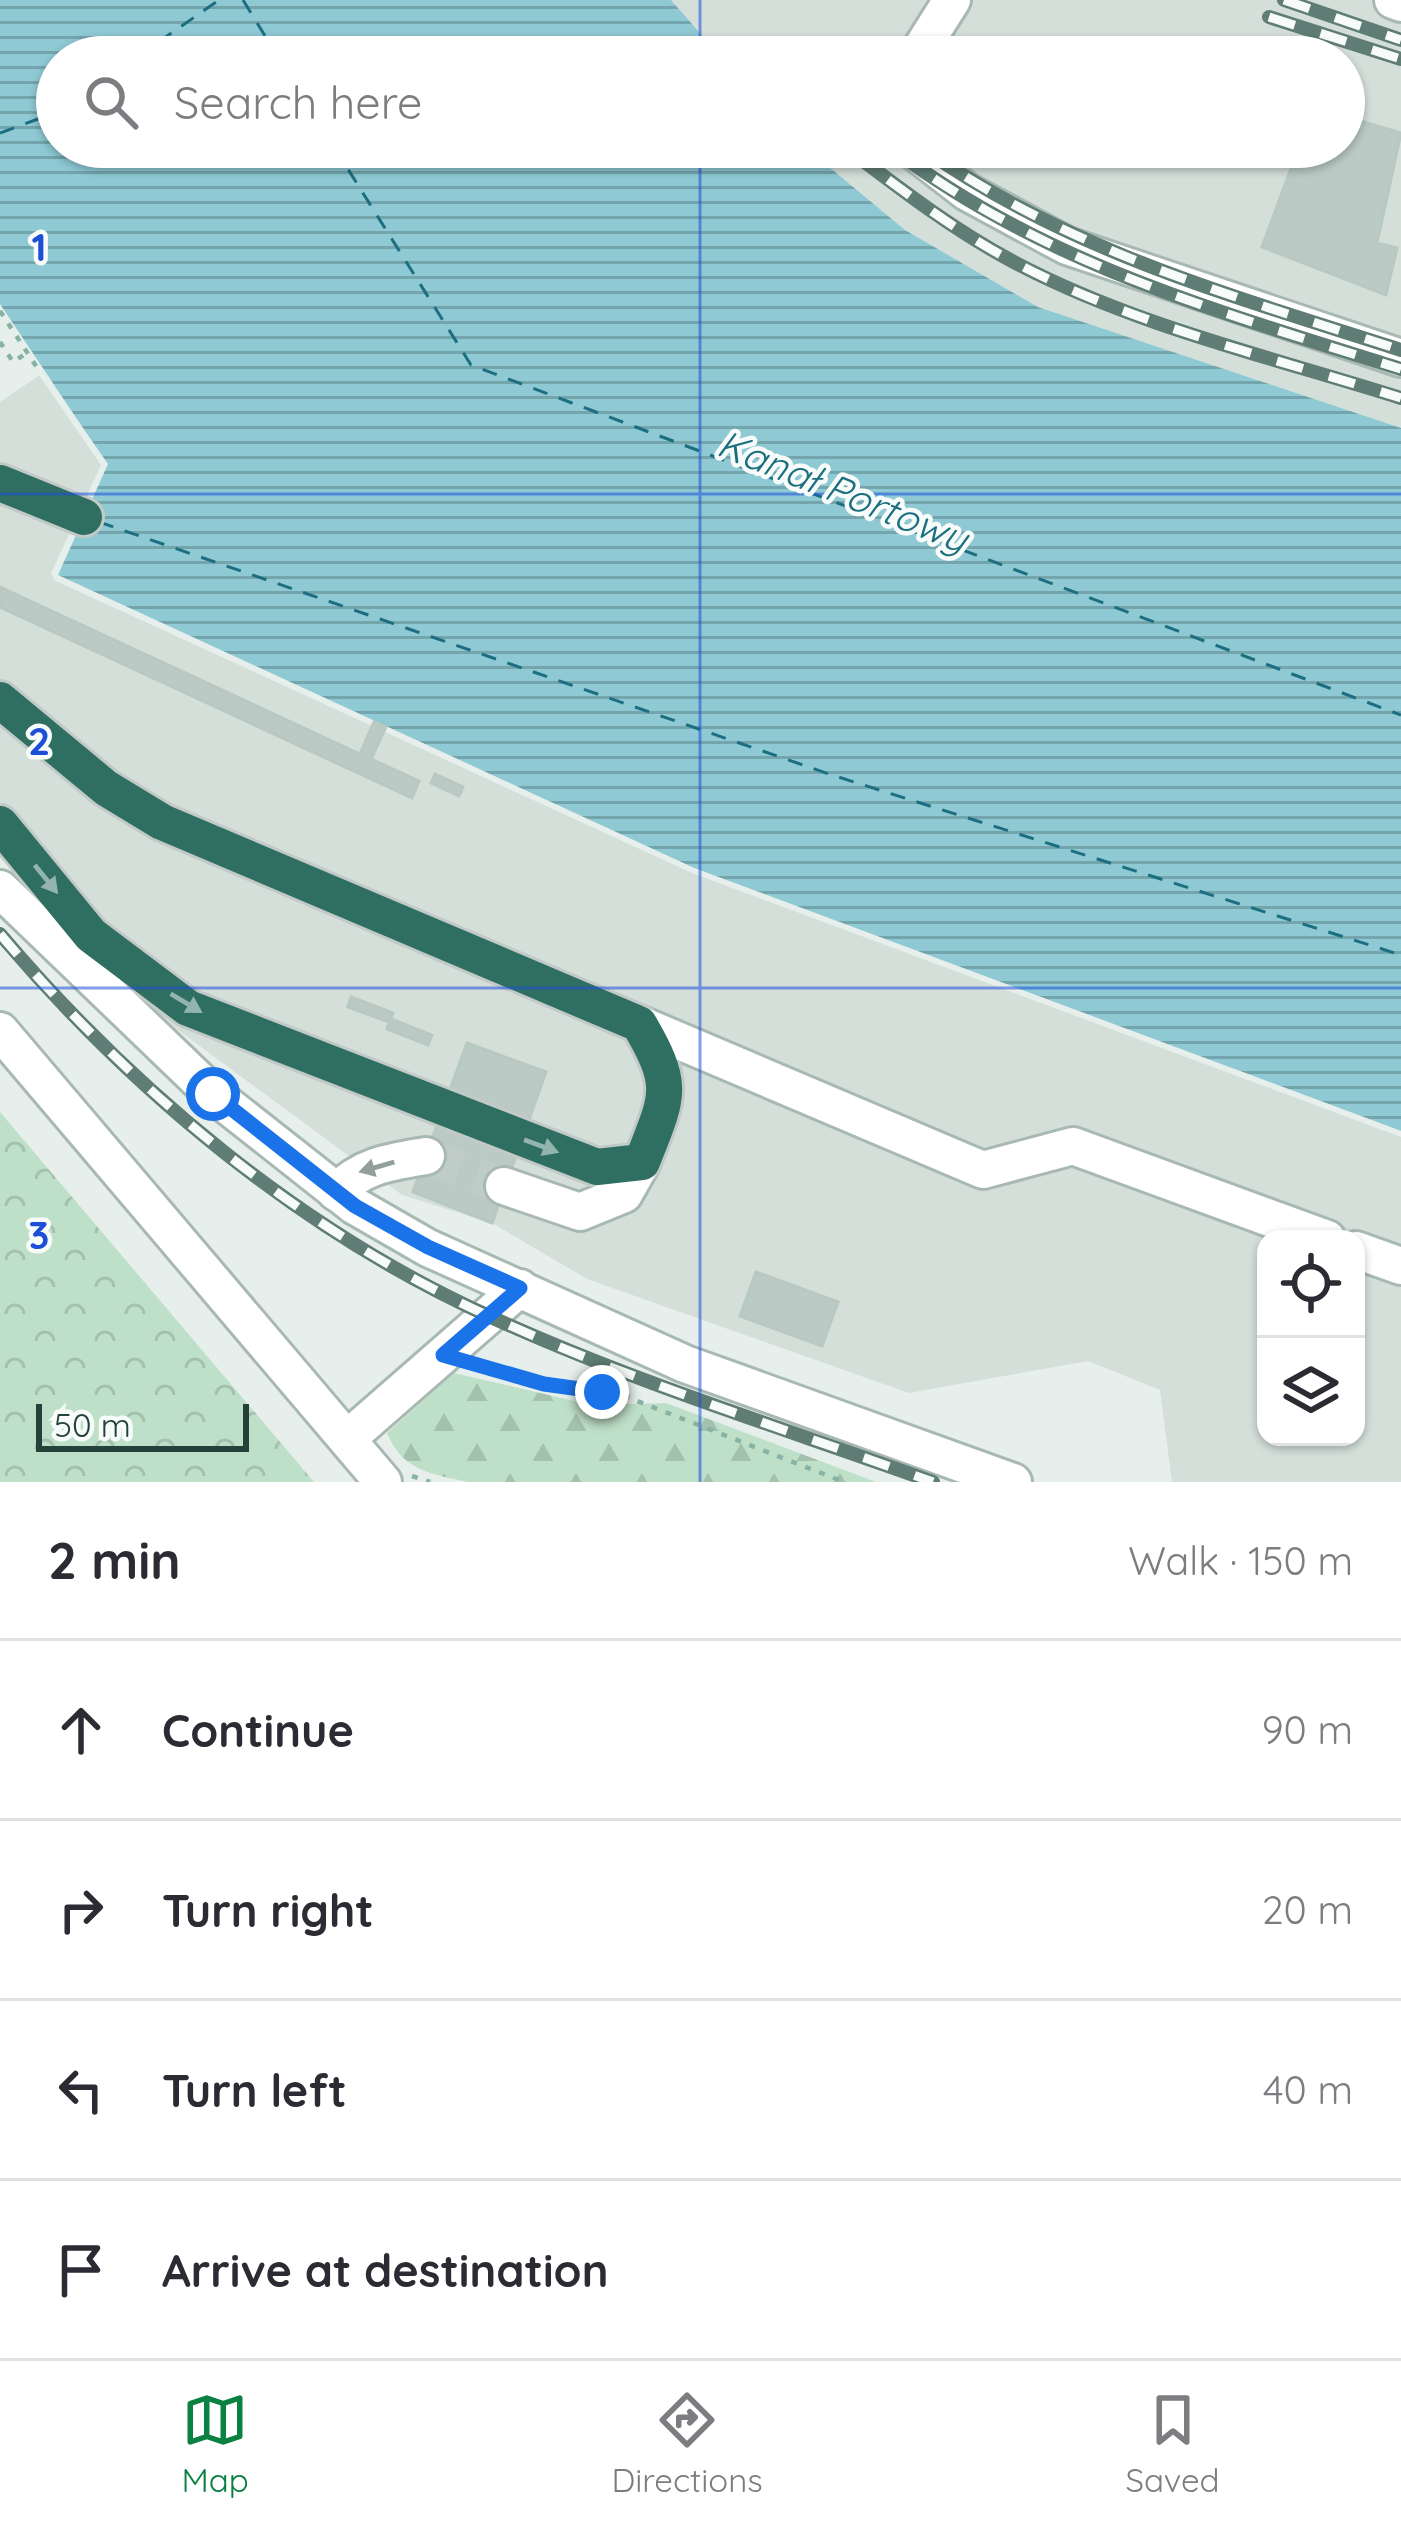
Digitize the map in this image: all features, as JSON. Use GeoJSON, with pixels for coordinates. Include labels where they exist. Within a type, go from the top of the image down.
{"type":"FeatureCollection","features":[{"type":"Feature","properties":{"kind":"highway"},"geometry":{"type":"LineString","coordinates":[[0,483],[84,517]]}},
{"type":"Feature","properties":{"kind":"highway"},"geometry":{"type":"LineString","coordinates":[[0,700],[106,788],[162,822],[639,1024],[666,1071],[662,1111],[642,1162],[597,1167],[188,1008],[91,934],[0,824]]}},
{"type":"Feature","properties":{"kind":"street"},"geometry":{"type":"LineString","coordinates":[[929,36],[952,0]]}},
{"type":"Feature","properties":{"kind":"street"},"geometry":{"type":"LineString","coordinates":[[936,168],[967,192],[1066,246],[1401,358]]}},
{"type":"Feature","properties":{"kind":"street"},"geometry":{"type":"LineString","coordinates":[[0,889],[213,1094],[336,1192],[428,1247],[685,1364],[1013,1482]]}},
{"type":"Feature","properties":{"kind":"street"},"geometry":{"type":"LineString","coordinates":[[639,1024],[983,1170],[1072,1146],[1302,1230]]}},
{"type":"Feature","properties":{"kind":"street"},"geometry":{"type":"LineString","coordinates":[[0,1031],[383,1482]]}},
{"type":"Feature","properties":{"kind":"street"},"geometry":{"type":"LineString","coordinates":[[336,1192],[354,1174],[374,1165],[426,1156]]}},
{"type":"Feature","properties":{"kind":"street"},"geometry":{"type":"LineString","coordinates":[[504,1186],[580,1212],[624,1194],[642,1162]]}},
{"type":"Feature","properties":{"kind":"street"},"geometry":{"type":"LineString","coordinates":[[1365,1253],[1401,1266]]}},
{"type":"Feature","properties":{"kind":"street"},"geometry":{"type":"LineString","coordinates":[[347,1439],[520,1288]]}},
{"type":"Feature","properties":{"kind":"path"},"geometry":{"type":"LineString","coordinates":[[2,316],[38,368]]}},
{"type":"Feature","properties":{"kind":"path"},"geometry":{"type":"LineString","coordinates":[[0,342],[14,362],[28,352]]}},
{"type":"Feature","properties":{"kind":"path"},"geometry":{"type":"LineString","coordinates":[[443,1355],[544,1384],[627,1397],[844,1482]]}},
{"type":"Feature","properties":{"kind":"shaded area"},"geometry":{"type":"Polygon","coordinates":[[[671,0],[1401,0],[1401,428],[1038,307],[905,230],[830,168],[1365,168],[1365,36],[703,36],[671,0]]]}},
{"type":"Feature","properties":{"kind":"shaded area"},"geometry":{"type":"Polygon","coordinates":[[[44,372],[108,464],[57,574],[694,868],[1401,1131],[1401,1482],[1172,1482],[1160,1390],[1088,1361],[909,1393],[587,1279],[492,1223],[402,1195],[99,972],[0,855],[0,402],[44,372]]]}},
{"type":"Feature","properties":{"kind":"green space"},"geometry":{"type":"Polygon","coordinates":[[[0,1112],[314,1482],[0,1482],[0,1112]]]}},
{"type":"Feature","properties":{"kind":"green space"},"geometry":{"type":"Polygon","coordinates":[[[454,1373],[591,1405],[666,1403],[876,1482],[468,1482],[442,1476],[409,1463],[387,1433],[454,1373]]]}},
{"type":"Feature","properties":{"kind":"water","name":"Kanał Portowy"},"geometry":{"type":"Polygon","coordinates":[[[0,0],[671,0],[703,36],[36,36],[36,168],[830,168],[905,230],[1038,307],[1401,428],[1401,1131],[694,868],[57,575],[107,464],[0,304],[0,0]]]}},
{"type":"Feature","properties":{"kind":"pier"},"geometry":{"type":"Polygon","coordinates":[[[44,372],[108,464],[58,575],[694,868],[1401,1131],[1401,1137],[692,873],[54,580],[51,573],[101,465],[39,375],[44,372]]]}},
{"type":"Feature","properties":{"kind":"building"},"geometry":{"type":"Polygon","coordinates":[[[1365,122],[1401,133],[1377,243],[1397,248],[1386,295],[1262,247],[1291,168],[1365,168],[1365,122]]]}},
{"type":"Feature","properties":{"kind":"building"},"geometry":{"type":"Polygon","coordinates":[[[0,587],[360,754],[374,722],[386,727],[371,759],[419,781],[412,798],[0,607],[0,587]]]}},
{"type":"Feature","properties":{"kind":"building"},"geometry":{"type":"Polygon","coordinates":[[[435,774],[463,787],[459,796],[431,783],[435,774]]]}},
{"type":"Feature","properties":{"kind":"building"},"geometry":{"type":"Polygon","coordinates":[[[351,997],[393,1013],[389,1022],[348,1007],[351,997]]]}},
{"type":"Feature","properties":{"kind":"building"},"geometry":{"type":"Polygon","coordinates":[[[391,1019],[432,1035],[428,1045],[387,1029],[391,1019]]]}},
{"type":"Feature","properties":{"kind":"building"},"geometry":{"type":"Polygon","coordinates":[[[467,1043],[546,1072],[492,1223],[413,1192],[467,1043]]]}},
{"type":"Feature","properties":{"kind":"building"},"geometry":{"type":"Polygon","coordinates":[[[756,1272],[838,1302],[822,1346],[740,1316],[756,1272]]]}},
{"type":"Feature","properties":{"kind":"ferry route"},"geometry":{"type":"LineString","coordinates":[[167,36],[219,0]]}},
{"type":"Feature","properties":{"kind":"ferry route"},"geometry":{"type":"LineString","coordinates":[[243,0],[265,36]]}},
{"type":"Feature","properties":{"kind":"ferry route"},"geometry":{"type":"LineString","coordinates":[[0,133],[36,120]]}},
{"type":"Feature","properties":{"kind":"ferry route"},"geometry":{"type":"LineString","coordinates":[[347,168],[471,365],[1401,715]]}},
{"type":"Feature","properties":{"kind":"ferry route"},"geometry":{"type":"LineString","coordinates":[[99,522],[832,775],[1401,955]]}},
{"type":"Feature","properties":{"kind":"tunnel"},"geometry":{"type":"LineString","coordinates":[[426,1156],[504,1186]]}},
{"type":"Feature","properties":{"kind":"railway"},"geometry":{"type":"LineString","coordinates":[[1284,0],[1401,40]]}},
{"type":"Feature","properties":{"kind":"railway"},"geometry":{"type":"LineString","coordinates":[[1269,17],[1329,36]]}},
{"type":"Feature","properties":{"kind":"railway"},"geometry":{"type":"LineString","coordinates":[[1365,48],[1401,59]]}},
{"type":"Feature","properties":{"kind":"railway"},"geometry":{"type":"LineString","coordinates":[[873,168],[968,235],[1058,284],[1203,338],[1401,398]]}},
{"type":"Feature","properties":{"kind":"railway"},"geometry":{"type":"LineString","coordinates":[[920,168],[1009,223],[1071,254],[1200,305],[1401,369]]}},
{"type":"Feature","properties":{"kind":"railway"},"geometry":{"type":"LineString","coordinates":[[954,168],[1093,243],[1214,289],[1401,350]]}},
{"type":"Feature","properties":{"kind":"railway"},"geometry":{"type":"LineString","coordinates":[[0,934],[106,1048],[224,1152],[288,1200],[421,1283],[545,1341],[654,1384],[933,1482]]}},
{"type":"Feature","properties":{"kind":"route"},"geometry":{"type":"LineString","coordinates":[[213,1094],[355,1206],[428,1247],[520,1288],[443,1355],[544,1384],[602,1392]]}}]}
